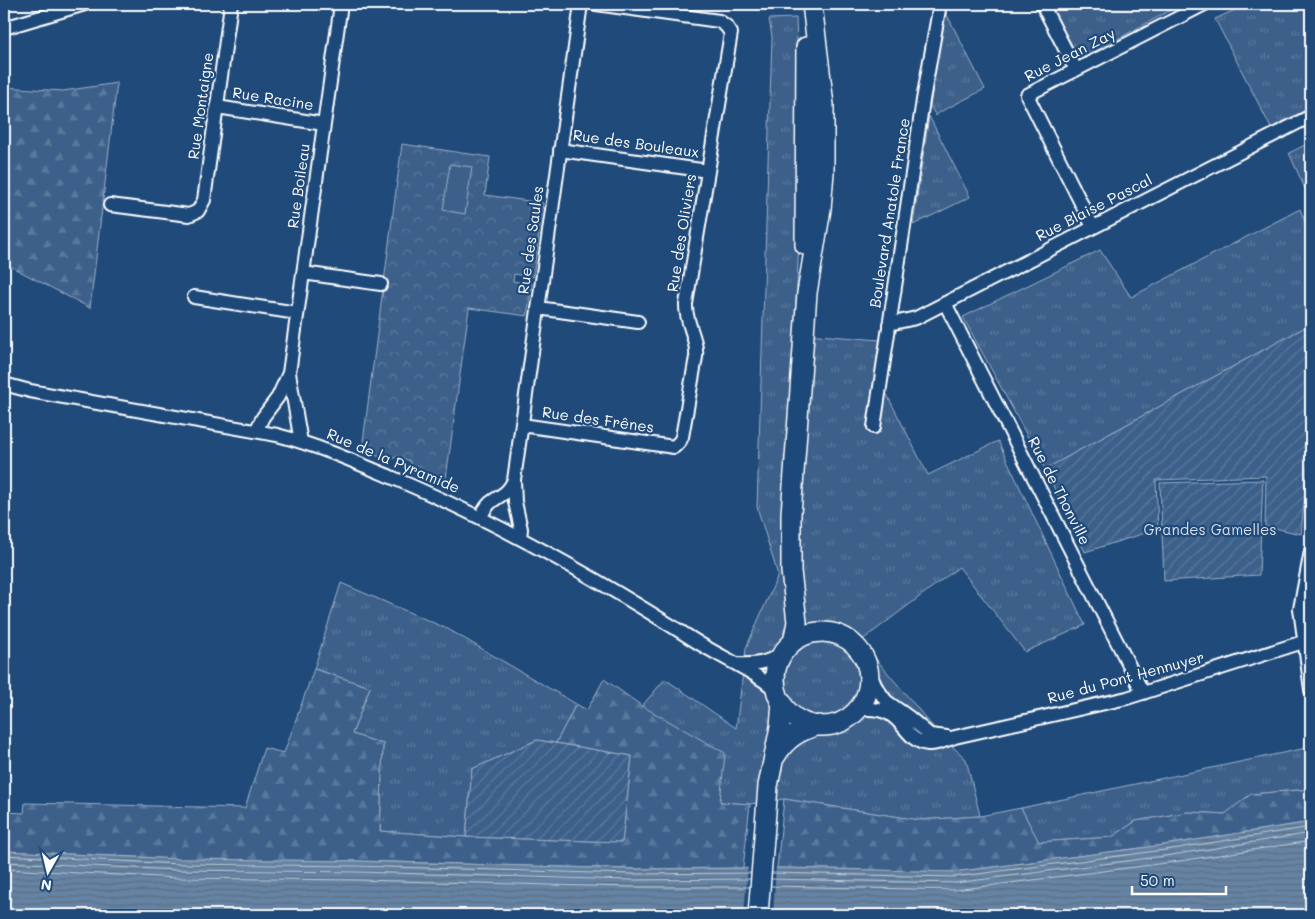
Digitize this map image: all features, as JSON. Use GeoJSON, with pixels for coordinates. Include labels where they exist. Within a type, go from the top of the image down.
{"type":"FeatureCollection","features":[{"type":"Feature","properties":{"kind":"main road"},"geometry":{"type":"LineString","coordinates":[[804,4],[807,56],[805,256],[807,293]]}},
{"type":"Feature","properties":{"kind":"main road"},"geometry":{"type":"LineString","coordinates":[[758,915],[768,786],[780,727],[780,697],[776,681],[776,670],[788,648],[796,622],[790,557],[791,514],[807,293],[821,209],[824,165],[823,95],[812,4]]}},
{"type":"Feature","properties":{"kind":"main road"},"geometry":{"type":"LineString","coordinates":[[774,760],[783,745],[793,736],[803,730],[819,725],[842,721],[856,710],[866,695],[869,682],[864,658],[852,642],[828,632],[809,618],[794,590]]}},
{"type":"Feature","properties":{"kind":"main road"},"geometry":{"type":"LineString","coordinates":[[788,648],[809,634],[828,632]]}},
{"type":"Feature","properties":{"kind":"main road"},"geometry":{"type":"LineString","coordinates":[[780,697],[789,711],[798,718],[808,723],[819,725]]}},
{"type":"Feature","properties":{"kind":"street"},"geometry":{"type":"LineString","coordinates":[[4,28],[61,7],[85,4]]}},
{"type":"Feature","properties":{"kind":"street","name":"Rue Montaigne"},"geometry":{"type":"LineString","coordinates":[[110,205],[189,216],[198,212],[204,200],[231,4]]}},
{"type":"Feature","properties":{"kind":"street","name":"Rue Boileau"},"geometry":{"type":"LineString","coordinates":[[256,431],[278,397],[289,373],[341,4]]}},
{"type":"Feature","properties":{"kind":"street","name":"Rue des Saules"},"geometry":{"type":"LineString","coordinates":[[520,538],[521,530],[516,509],[514,480],[581,4]]}},
{"type":"Feature","properties":{"kind":"street","name":"Rue des Oliviers"},"geometry":{"type":"LineString","coordinates":[[596,4],[719,21],[729,29],[731,38],[686,309],[687,321],[696,345],[696,356],[682,438],[678,444],[670,447]]}},
{"type":"Feature","properties":{"kind":"street","name":"Boulevard Anatole France"},"geometry":{"type":"LineString","coordinates":[[874,427],[923,100],[940,4]]}},
{"type":"Feature","properties":{"kind":"street"},"geometry":{"type":"LineString","coordinates":[[1042,4],[1076,70]]}},
{"type":"Feature","properties":{"kind":"street","name":"Rue Jean Zay"},"geometry":{"type":"LineString","coordinates":[[1093,227],[1026,95],[1202,5]]}},
{"type":"Feature","properties":{"kind":"street","name":"Rue Racine"},"geometry":{"type":"LineString","coordinates":[[217,108],[324,124]]}},
{"type":"Feature","properties":{"kind":"street","name":"Rue Blaise Pascal"},"geometry":{"type":"LineString","coordinates":[[889,324],[909,320],[945,303],[1311,116]]}},
{"type":"Feature","properties":{"kind":"street","name":"Rue des Bouleaux"},"geometry":{"type":"LineString","coordinates":[[560,150],[708,171]]}},
{"type":"Feature","properties":{"kind":"street"},"geometry":{"type":"LineString","coordinates":[[303,273],[381,284]]}},
{"type":"Feature","properties":{"kind":"street"},"geometry":{"type":"LineString","coordinates":[[194,297],[297,313]]}},
{"type":"Feature","properties":{"kind":"street","name":"Rue de Thonville"},"geometry":{"type":"LineString","coordinates":[[945,303],[1143,693]]}},
{"type":"Feature","properties":{"kind":"street"},"geometry":{"type":"LineString","coordinates":[[538,308],[638,322]]}},
{"type":"Feature","properties":{"kind":"street","name":"Rue Boileau"},"geometry":{"type":"LineString","coordinates":[[289,373],[301,442]]}},
{"type":"Feature","properties":{"kind":"street","name":"Rue de la Pyramide"},"geometry":{"type":"LineString","coordinates":[[4,384],[30,391],[256,431],[301,442],[441,498],[481,517],[606,584],[705,647],[763,680],[780,697]]}},
{"type":"Feature","properties":{"kind":"street","name":"Rue des Frênes"},"geometry":{"type":"LineString","coordinates":[[522,425],[670,447]]}},
{"type":"Feature","properties":{"kind":"street"},"geometry":{"type":"LineString","coordinates":[[481,517],[488,505],[502,496],[511,487],[514,480]]}},
{"type":"Feature","properties":{"kind":"street"},"geometry":{"type":"LineString","coordinates":[[1311,552],[1300,602],[1300,616],[1311,690]]}},
{"type":"Feature","properties":{"kind":"street","name":"Rue du Pont Hennuyer"},"geometry":{"type":"LineString","coordinates":[[856,710],[871,709],[890,714],[914,737],[926,744],[935,744],[955,737],[1143,693],[1304,642]]}},
{"type":"Feature","properties":{"kind":"street","name":"Rue de la Pyramide"},"geometry":{"type":"LineString","coordinates":[[734,663],[759,664],[771,660],[788,648]]}},
{"type":"Feature","properties":{"kind":"street","name":"Rue du Pont Hennuyer"},"geometry":{"type":"LineString","coordinates":[[868,670],[880,693],[890,705],[910,718],[930,735],[955,737]]}},
{"type":"Feature","properties":{"kind":"green space"},"geometry":{"type":"Polygon","coordinates":[[[1048,4],[1182,4],[1077,61],[1048,4]]]}},
{"type":"Feature","properties":{"kind":"green space"},"geometry":{"type":"Polygon","coordinates":[[[1248,4],[1311,4],[1311,107],[1271,128],[1215,19],[1248,4]]]}},
{"type":"Feature","properties":{"kind":"green space"},"geometry":{"type":"Polygon","coordinates":[[[945,11],[985,89],[940,112],[936,116],[930,106],[945,11]]]}},
{"type":"Feature","properties":{"kind":"green space"},"geometry":{"type":"Polygon","coordinates":[[[796,18],[800,176],[797,294],[794,333],[880,340],[876,373],[928,475],[998,441],[1085,625],[1025,652],[959,567],[861,641],[940,735],[966,759],[980,816],[919,820],[784,799],[750,804],[720,802],[642,706],[665,679],[736,728],[746,648],[778,575],[757,507],[772,37],[769,19],[796,18]]]}},
{"type":"Feature","properties":{"kind":"green space"},"geometry":{"type":"Polygon","coordinates":[[[117,83],[90,308],[4,263],[4,87],[63,91],[117,83]]]}},
{"type":"Feature","properties":{"kind":"green space"},"geometry":{"type":"Polygon","coordinates":[[[929,116],[970,197],[913,225],[929,116]]]}},
{"type":"Feature","properties":{"kind":"green space"},"geometry":{"type":"Polygon","coordinates":[[[1311,142],[1311,202],[1289,153],[1311,142]]]}},
{"type":"Feature","properties":{"kind":"green space"},"geometry":{"type":"Polygon","coordinates":[[[402,144],[490,157],[485,195],[543,203],[533,277],[514,274],[513,281],[532,284],[527,316],[469,308],[445,486],[413,472],[410,461],[398,456],[388,461],[362,449],[402,144]]]}},
{"type":"Feature","properties":{"kind":"green space"},"geometry":{"type":"Polygon","coordinates":[[[450,164],[472,167],[465,214],[443,210],[450,164]]]}},
{"type":"Feature","properties":{"kind":"green space"},"geometry":{"type":"Polygon","coordinates":[[[1300,209],[1311,237],[1311,324],[1045,469],[963,317],[1100,250],[1131,297],[1300,209]]]}},
{"type":"Feature","properties":{"kind":"green space"},"geometry":{"type":"Polygon","coordinates":[[[1311,324],[1309,351],[1311,434],[1301,534],[1265,526],[1266,476],[1156,480],[1158,529],[1085,552],[1045,469],[1311,324]]]}},
{"type":"Feature","properties":{"kind":"green space","name":"Grandes Gamelles"},"geometry":{"type":"Polygon","coordinates":[[[1263,480],[1259,575],[1164,581],[1160,483],[1263,480]]]}},
{"type":"Feature","properties":{"kind":"green space"},"geometry":{"type":"Polygon","coordinates":[[[341,583],[448,629],[576,704],[556,743],[537,740],[472,769],[466,837],[380,831],[383,744],[352,734],[370,687],[314,669],[341,583]]]}},
{"type":"Feature","properties":{"kind":"green space"},"geometry":{"type":"Polygon","coordinates":[[[314,669],[370,687],[352,734],[383,744],[380,831],[466,837],[622,842],[632,756],[556,743],[576,704],[587,710],[604,679],[642,706],[725,753],[720,802],[750,804],[743,868],[632,869],[358,861],[178,859],[4,851],[4,812],[24,813],[25,803],[245,808],[264,748],[284,753],[314,669]]]}},
{"type":"Feature","properties":{"kind":"green space"},"geometry":{"type":"Polygon","coordinates":[[[537,740],[632,756],[622,842],[466,837],[472,769],[537,740]]]}},
{"type":"Feature","properties":{"kind":"green space"},"geometry":{"type":"Polygon","coordinates":[[[1311,747],[1311,789],[1251,794],[1226,814],[1188,812],[1136,821],[1112,837],[1038,842],[1021,808],[1311,747]]]}},
{"type":"Feature","properties":{"kind":"green space"},"geometry":{"type":"Polygon","coordinates":[[[1311,789],[1311,822],[1164,845],[954,872],[777,868],[784,799],[919,820],[980,816],[1021,808],[1039,842],[1112,837],[1136,821],[1188,812],[1225,814],[1251,794],[1311,789]]]}},
{"type":"Feature","properties":{"kind":"water"},"geometry":{"type":"Polygon","coordinates":[[[1311,822],[1311,915],[4,915],[4,851],[178,859],[358,861],[632,869],[788,868],[954,872],[1164,845],[1311,822]]]}},
{"type":"Feature","properties":{"kind":"pier"},"geometry":{"type":"Polygon","coordinates":[[[748,865],[776,865],[773,915],[744,915],[748,865]]]}}]}
